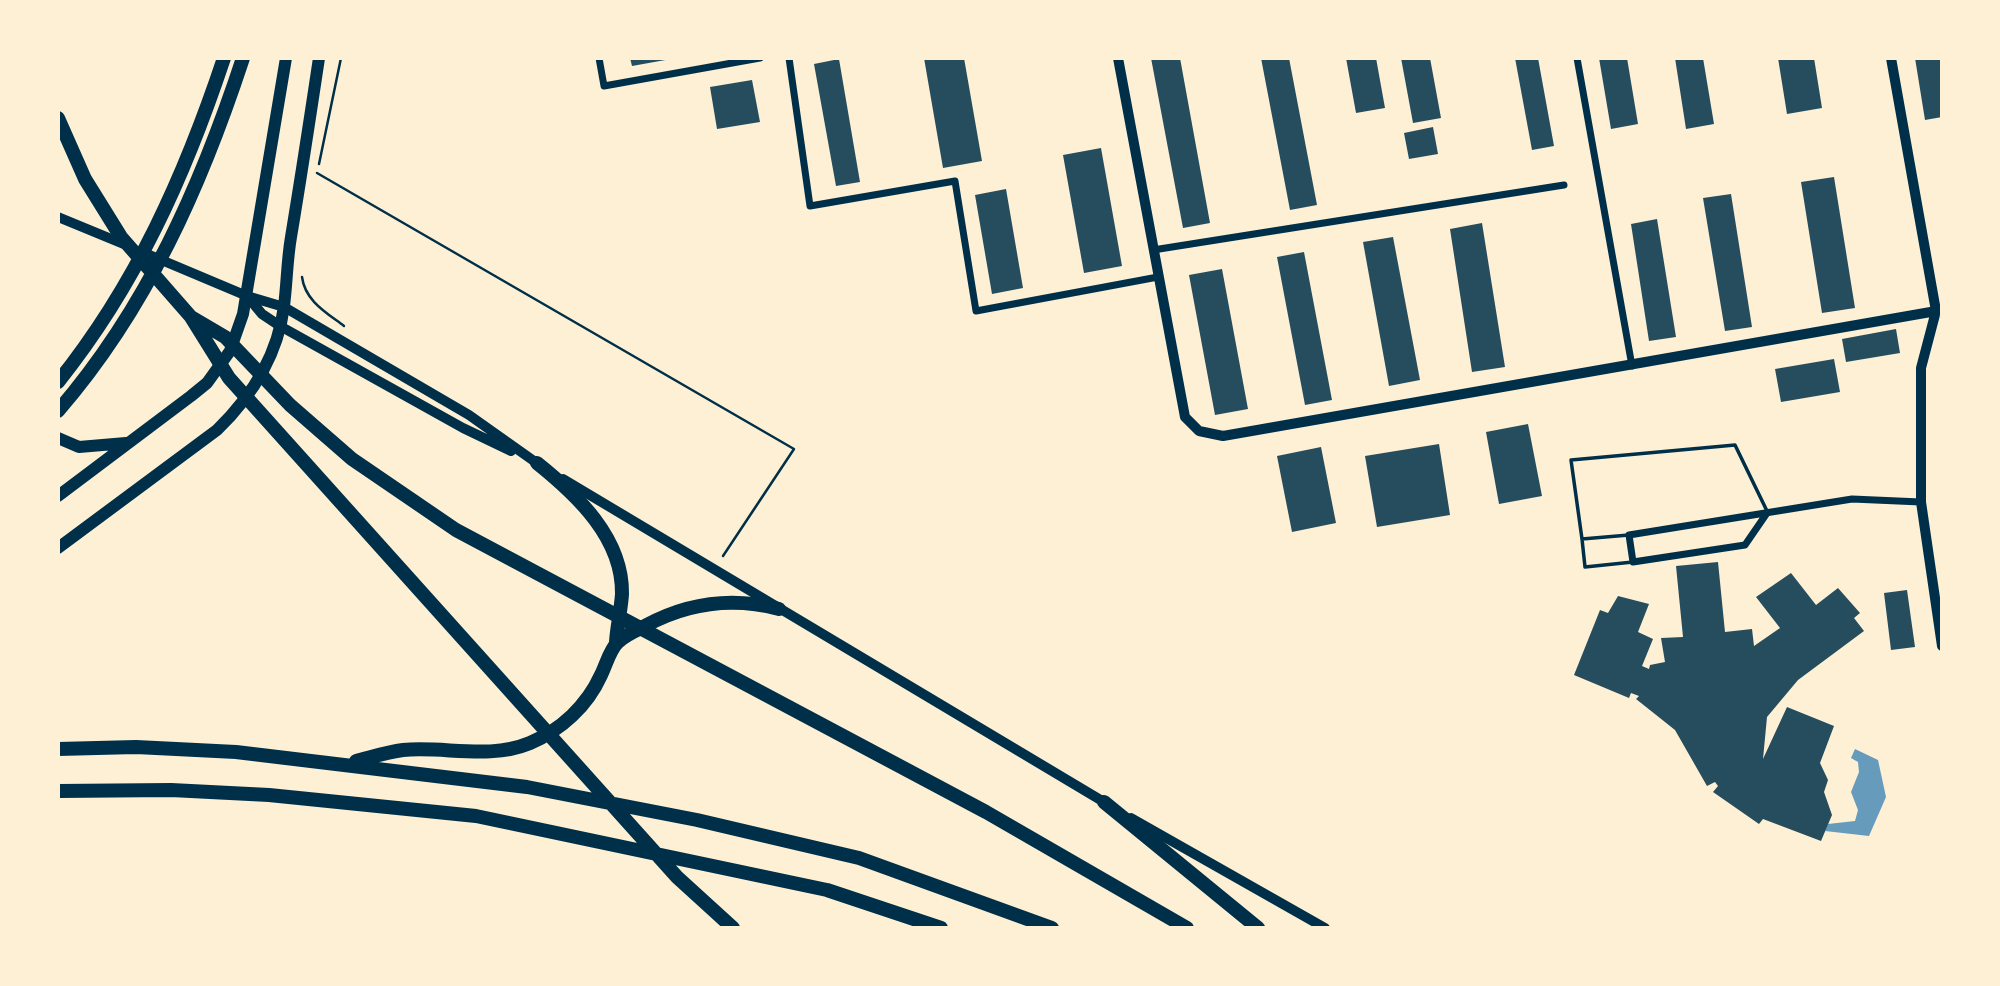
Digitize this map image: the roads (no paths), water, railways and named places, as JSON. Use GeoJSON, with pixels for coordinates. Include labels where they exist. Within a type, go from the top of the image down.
{"type":"FeatureCollection","features":[{"type":"Feature","properties":{"kind":"highway"},"geometry":{"type":"LineString","coordinates":[[58,382],[117,301],[156,230],[191,150],[224,58]]}},
{"type":"Feature","properties":{"kind":"highway"},"geometry":{"type":"LineString","coordinates":[[58,411],[99,361],[159,264],[208,157],[243,58]]}},
{"type":"Feature","properties":{"kind":"highway"},"geometry":{"type":"LineString","coordinates":[[58,118],[85,179],[121,237],[191,317],[229,378],[677,877],[733,928]]}},
{"type":"Feature","properties":{"kind":"highway"},"geometry":{"type":"LineString","coordinates":[[191,317],[225,337],[290,405],[352,459],[447,524],[986,812],[1187,928]]}},
{"type":"Feature","properties":{"kind":"highway"},"geometry":{"type":"LineString","coordinates":[[337,763],[403,750],[489,752],[526,745],[544,737],[575,715],[599,679],[617,642],[622,595],[612,550],[586,505],[537,463]]}},
{"type":"Feature","properties":{"kind":"highway"},"geometry":{"type":"LineString","coordinates":[[617,642],[672,612],[694,607],[743,603],[779,609]]}},
{"type":"Feature","properties":{"kind":"highway"},"geometry":{"type":"LineString","coordinates":[[58,749],[178,748],[337,763],[527,787],[769,835],[883,865],[1052,928]]}},
{"type":"Feature","properties":{"kind":"highway"},"geometry":{"type":"LineString","coordinates":[[60,792],[171,790],[270,795],[476,816],[815,886],[940,928]]}},
{"type":"Feature","properties":{"kind":"highway"},"geometry":{"type":"LineString","coordinates":[[1104,802],[1258,928]]}},
{"type":"Feature","properties":{"kind":"main road"},"geometry":{"type":"LineString","coordinates":[[58,496],[130,443],[212,376],[230,351],[247,296],[286,58]]}},
{"type":"Feature","properties":{"kind":"main road"},"geometry":{"type":"LineString","coordinates":[[58,548],[218,430],[252,390],[267,364],[281,326],[289,245],[319,58]]}},
{"type":"Feature","properties":{"kind":"main road"},"geometry":{"type":"LineString","coordinates":[[58,438],[79,447],[130,443]]}},
{"type":"Feature","properties":{"kind":"street"},"geometry":{"type":"LineString","coordinates":[[599,58],[604,86],[760,58]]}},
{"type":"Feature","properties":{"kind":"street"},"geometry":{"type":"LineString","coordinates":[[789,58],[810,206],[956,181],[976,311],[1158,277]]}},
{"type":"Feature","properties":{"kind":"street"},"geometry":{"type":"LineString","coordinates":[[1118,58],[1185,417],[1199,431],[1223,436],[1939,311]]}},
{"type":"Feature","properties":{"kind":"street"},"geometry":{"type":"LineString","coordinates":[[1577,58],[1632,366]]}},
{"type":"Feature","properties":{"kind":"street"},"geometry":{"type":"LineString","coordinates":[[1891,58],[1939,311],[1921,368],[1921,502],[1942,646]]}},
{"type":"Feature","properties":{"kind":"street"},"geometry":{"type":"LineString","coordinates":[[1153,250],[1564,186]]}},
{"type":"Feature","properties":{"kind":"street"},"geometry":{"type":"LineString","coordinates":[[58,217],[247,296],[284,307],[469,415],[537,463],[779,609],[1104,802],[1325,928]]}},
{"type":"Feature","properties":{"kind":"street"},"geometry":{"type":"LineString","coordinates":[[247,296],[262,314],[281,326],[463,428],[537,463]]}},
{"type":"Feature","properties":{"kind":"street"},"geometry":{"type":"LineString","coordinates":[[1767,513],[1745,545],[1633,562],[1629,535],[1852,499],[1921,502]]}},
{"type":"Feature","properties":{"kind":"lane"},"geometry":{"type":"LineString","coordinates":[[1633,562],[1585,567],[1571,460],[1735,445],[1767,513]]}},
{"type":"Feature","properties":{"kind":"lane"},"geometry":{"type":"LineString","coordinates":[[1582,539],[1629,535]]}},
{"type":"Feature","properties":{"kind":"water"},"geometry":{"type":"Polygon","coordinates":[[[1855,749],[1878,760],[1886,797],[1869,836],[1825,831],[1828,824],[1855,821],[1858,810],[1851,792],[1859,772],[1858,762],[1851,758],[1855,749]]]}}]}
